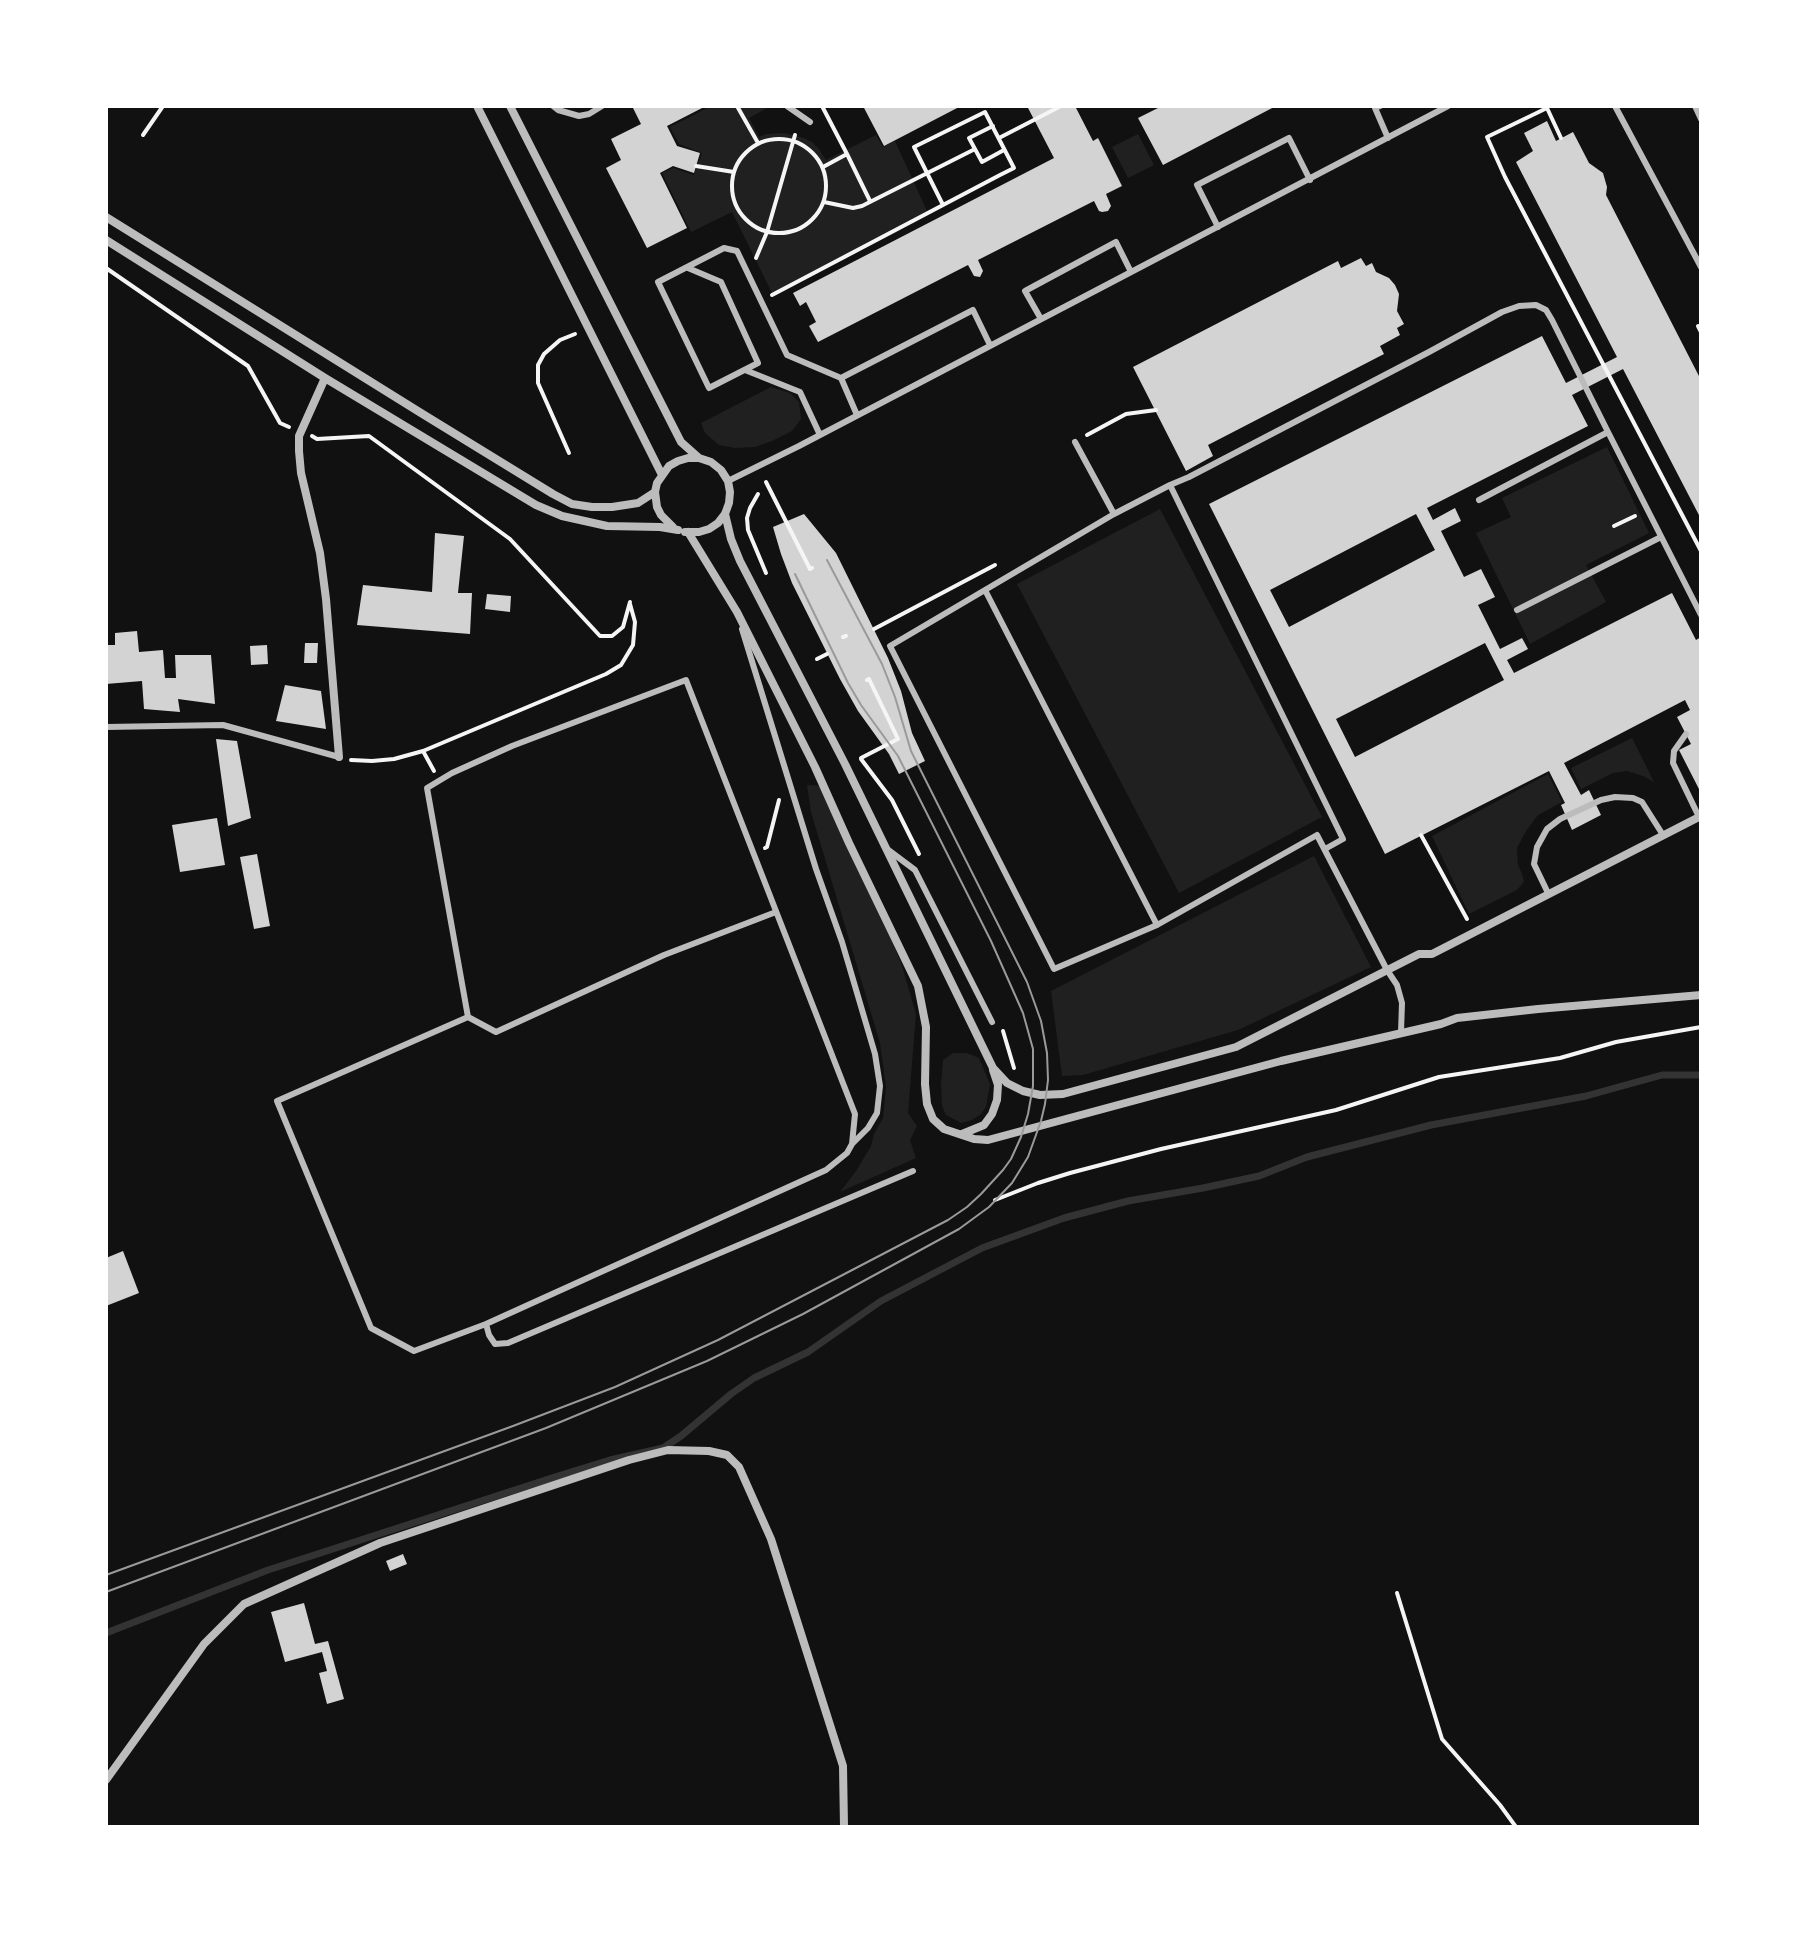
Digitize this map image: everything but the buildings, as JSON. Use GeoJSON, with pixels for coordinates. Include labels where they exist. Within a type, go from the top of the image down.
{"type":"FeatureCollection","features":[{"type":"Feature","properties":{"kind":"street"},"geometry":{"type":"LineString","coordinates":[[477,106],[662,475]]}},
{"type":"Feature","properties":{"kind":"street"},"geometry":{"type":"LineString","coordinates":[[510,106],[681,442],[699,458]]}},
{"type":"Feature","properties":{"kind":"street"},"geometry":{"type":"LineString","coordinates":[[106,217],[572,504],[612,507],[638,503],[655,492]]}},
{"type":"Feature","properties":{"kind":"street"},"geometry":{"type":"LineString","coordinates":[[106,240],[325,378],[536,505],[562,516],[596,524],[660,527],[688,532],[709,529],[725,514],[730,492],[728,481],[711,462],[688,458],[669,466],[662,475],[655,492],[656,504],[661,515],[678,530]]}},
{"type":"Feature","properties":{"kind":"street"},"geometry":{"type":"LineString","coordinates":[[325,378],[299,436],[299,451],[301,473],[320,553],[339,757]]}},
{"type":"Feature","properties":{"kind":"street"},"geometry":{"type":"LineString","coordinates":[[725,514],[740,561],[838,751],[993,1068],[998,1085],[992,1114],[984,1125],[957,1135]]}},
{"type":"Feature","properties":{"kind":"street"},"geometry":{"type":"LineString","coordinates":[[688,532],[737,612],[815,767],[918,986],[926,1027],[927,1104],[933,1119],[957,1135],[988,1140],[1281,1061],[1457,1018],[1701,995]]}},
{"type":"Feature","properties":{"kind":"street"},"geometry":{"type":"LineString","coordinates":[[993,1068],[1007,1083],[1023,1091],[1040,1095],[1063,1094],[1236,1047],[1419,954],[1432,954],[1700,816]]}},
{"type":"Feature","properties":{"kind":"street"},"geometry":{"type":"LineString","coordinates":[[106,1780],[204,1644],[244,1604],[380,1543],[599,1470],[668,1450],[709,1451],[727,1455],[739,1467],[771,1539],[843,1766],[844,1827]]}},
{"type":"Feature","properties":{"kind":"lane"},"geometry":{"type":"LineString","coordinates":[[553,106],[579,116],[602,106]]}},
{"type":"Feature","properties":{"kind":"lane"},"geometry":{"type":"LineString","coordinates":[[787,106],[810,122]]}},
{"type":"Feature","properties":{"kind":"lane"},"geometry":{"type":"LineString","coordinates":[[1380,106],[1375,108],[1388,138]]}},
{"type":"Feature","properties":{"kind":"lane"},"geometry":{"type":"LineString","coordinates":[[728,481],[1448,106]]}},
{"type":"Feature","properties":{"kind":"lane"},"geometry":{"type":"LineString","coordinates":[[1615,106],[1701,267]]}},
{"type":"Feature","properties":{"kind":"lane"},"geometry":{"type":"LineString","coordinates":[[1695,106],[1701,119]]}},
{"type":"Feature","properties":{"kind":"lane"},"geometry":{"type":"LineString","coordinates":[[1218,227],[1197,185],[1289,138],[1310,180]]}},
{"type":"Feature","properties":{"kind":"lane"},"geometry":{"type":"LineString","coordinates":[[1041,319],[1025,291],[1116,242],[1131,272]]}},
{"type":"Feature","properties":{"kind":"lane"},"geometry":{"type":"LineString","coordinates":[[688,268],[721,282],[758,363],[709,388],[658,282],[724,248],[737,251],[787,355],[841,378],[857,415]]}},
{"type":"Feature","properties":{"kind":"lane"},"geometry":{"type":"LineString","coordinates":[[1401,1032],[1402,1003],[1397,985],[1317,835],[1157,925],[1054,969],[890,646],[1114,514],[1502,312],[1519,306],[1536,305],[1546,310],[1701,615]]}},
{"type":"Feature","properties":{"kind":"lane"},"geometry":{"type":"LineString","coordinates":[[841,378],[973,310],[990,345]]}},
{"type":"Feature","properties":{"kind":"lane"},"geometry":{"type":"LineString","coordinates":[[745,370],[800,392],[820,435]]}},
{"type":"Feature","properties":{"kind":"lane"},"geometry":{"type":"LineString","coordinates":[[1479,500],[1608,432]]}},
{"type":"Feature","properties":{"kind":"lane"},"geometry":{"type":"LineString","coordinates":[[1075,442],[1114,514]]}},
{"type":"Feature","properties":{"kind":"lane"},"geometry":{"type":"LineString","coordinates":[[1170,485],[1343,839],[1325,849]]}},
{"type":"Feature","properties":{"kind":"lane"},"geometry":{"type":"LineString","coordinates":[[1517,610],[1661,537]]}},
{"type":"Feature","properties":{"kind":"lane"},"geometry":{"type":"LineString","coordinates":[[985,590],[1157,925]]}},
{"type":"Feature","properties":{"kind":"lane"},"geometry":{"type":"LineString","coordinates":[[468,1017],[277,1101],[371,1328],[414,1351],[486,1324],[826,1170],[847,1153],[868,1128],[877,1113],[880,1086],[875,1054],[737,612]]}},
{"type":"Feature","properties":{"kind":"lane"},"geometry":{"type":"LineString","coordinates":[[468,1017],[427,788],[512,746],[686,680],[855,1114],[852,1144]]}},
{"type":"Feature","properties":{"kind":"lane"},"geometry":{"type":"LineString","coordinates":[[106,727],[223,725],[339,757]]}},
{"type":"Feature","properties":{"kind":"lane"},"geometry":{"type":"LineString","coordinates":[[1686,734],[1674,751],[1673,763],[1700,816]]}},
{"type":"Feature","properties":{"kind":"lane"},"geometry":{"type":"LineString","coordinates":[[1548,893],[1534,864],[1537,847],[1547,829],[1560,819],[1601,800],[1633,798],[1642,802],[1663,835]]}},
{"type":"Feature","properties":{"kind":"lane"},"geometry":{"type":"LineString","coordinates":[[884,847],[915,870],[992,1022]]}},
{"type":"Feature","properties":{"kind":"lane"},"geometry":{"type":"LineString","coordinates":[[468,1017],[496,1032],[664,955],[776,912]]}},
{"type":"Feature","properties":{"kind":"lane"},"geometry":{"type":"LineString","coordinates":[[486,1324],[495,1344],[508,1343],[913,1171]]}},
{"type":"Feature","properties":{"kind":"path"},"geometry":{"type":"LineString","coordinates":[[143,135],[163,106]]}},
{"type":"Feature","properties":{"kind":"path"},"geometry":{"type":"LineString","coordinates":[[737,106],[758,143]]}},
{"type":"Feature","properties":{"kind":"path"},"geometry":{"type":"LineString","coordinates":[[822,106],[870,201]]}},
{"type":"Feature","properties":{"kind":"path"},"geometry":{"type":"LineString","coordinates":[[999,138],[1061,106]]}},
{"type":"Feature","properties":{"kind":"path"},"geometry":{"type":"LineString","coordinates":[[1561,138],[1546,107],[1487,137],[1701,551]]}},
{"type":"Feature","properties":{"kind":"path"},"geometry":{"type":"LineString","coordinates":[[770,296],[1014,168],[985,112],[914,147],[943,205]]}},
{"type":"Feature","properties":{"kind":"path"},"geometry":{"type":"LineString","coordinates":[[993,126],[969,138],[982,162],[1005,150]]}},
{"type":"Feature","properties":{"kind":"path"},"geometry":{"type":"LineString","coordinates":[[755,260],[767,232],[794,138]]}},
{"type":"Feature","properties":{"kind":"path"},"geometry":{"type":"LineString","coordinates":[[794,138],[811,151],[823,167],[827,185],[824,202],[811,222],[801,228],[779,234],[767,232],[755,228],[738,209],[731,185],[734,172],[747,151],[758,143],[794,138]]}},
{"type":"Feature","properties":{"kind":"path"},"geometry":{"type":"LineString","coordinates":[[824,202],[853,208],[975,149]]}},
{"type":"Feature","properties":{"kind":"path"},"geometry":{"type":"LineString","coordinates":[[823,167],[847,154]]}},
{"type":"Feature","properties":{"kind":"path"},"geometry":{"type":"LineString","coordinates":[[696,166],[734,172]]}},
{"type":"Feature","properties":{"kind":"path"},"geometry":{"type":"LineString","coordinates":[[106,268],[248,366],[280,423],[317,439],[369,436],[510,539],[600,636],[612,636],[623,627],[630,602],[635,622],[633,645],[621,665],[606,674],[423,751],[372,761],[356,762],[339,757]]}},
{"type":"Feature","properties":{"kind":"path"},"geometry":{"type":"LineString","coordinates":[[569,453],[538,383],[538,365],[544,354],[560,340],[588,328]]}},
{"type":"Feature","properties":{"kind":"path"},"geometry":{"type":"LineString","coordinates":[[1075,442],[1126,414],[1156,410]]}},
{"type":"Feature","properties":{"kind":"path"},"geometry":{"type":"LineString","coordinates":[[766,482],[812,568]]}},
{"type":"Feature","properties":{"kind":"path"},"geometry":{"type":"LineString","coordinates":[[758,494],[747,518],[748,530],[771,584]]}},
{"type":"Feature","properties":{"kind":"path"},"geometry":{"type":"LineString","coordinates":[[1614,526],[1648,510]]}},
{"type":"Feature","properties":{"kind":"path"},"geometry":{"type":"LineString","coordinates":[[874,629],[998,564]]}},
{"type":"Feature","properties":{"kind":"path"},"geometry":{"type":"LineString","coordinates":[[817,659],[827,654]]}},
{"type":"Feature","properties":{"kind":"path"},"geometry":{"type":"LineString","coordinates":[[867,680],[898,739],[861,758],[892,800],[920,856]]}},
{"type":"Feature","properties":{"kind":"path"},"geometry":{"type":"LineString","coordinates":[[423,751],[439,781]]}},
{"type":"Feature","properties":{"kind":"path"},"geometry":{"type":"LineString","coordinates":[[753,853],[767,847],[782,790]]}},
{"type":"Feature","properties":{"kind":"path"},"geometry":{"type":"LineString","coordinates":[[1421,835],[1474,931]]}},
{"type":"Feature","properties":{"kind":"path"},"geometry":{"type":"LineString","coordinates":[[1003,1024],[1003,1035],[1014,1068]]}},
{"type":"Feature","properties":{"kind":"path"},"geometry":{"type":"LineString","coordinates":[[995,1200],[1070,1173],[1336,1110],[1439,1077],[1560,1058],[1616,1042],[1701,1027]]}},
{"type":"Feature","properties":{"kind":"path"},"geometry":{"type":"LineString","coordinates":[[1397,1593],[1442,1739],[1516,1827]]}},
{"type":"Feature","properties":{"kind":"shaded area"},"geometry":{"type":"Polygon","coordinates":[[[711,106],[766,106],[749,118],[759,137],[784,133],[804,138],[818,148],[826,160],[876,135],[883,147],[895,141],[927,211],[772,293],[732,212],[691,232],[662,173],[673,168],[694,175],[702,153],[679,144],[670,127],[711,106]]]}},
{"type":"Feature","properties":{"kind":"shaded area"},"geometry":{"type":"Polygon","coordinates":[[[1138,134],[1154,165],[1128,178],[1112,147],[1138,134]]]}},
{"type":"Feature","properties":{"kind":"shaded area"},"geometry":{"type":"Polygon","coordinates":[[[771,387],[790,393],[799,402],[801,419],[792,431],[755,447],[735,448],[719,445],[705,433],[701,423],[771,387]]]}},
{"type":"Feature","properties":{"kind":"shaded area"},"geometry":{"type":"Polygon","coordinates":[[[1607,447],[1649,533],[1586,565],[1606,602],[1530,644],[1476,533],[1511,517],[1502,498],[1607,447]]]}},
{"type":"Feature","properties":{"kind":"shaded area"},"geometry":{"type":"Polygon","coordinates":[[[1160,509],[1322,817],[1179,893],[1017,584],[1160,509]]]}},
{"type":"Feature","properties":{"kind":"shaded area"},"geometry":{"type":"Polygon","coordinates":[[[1632,738],[1654,782],[1627,771],[1613,773],[1581,789],[1571,768],[1632,738]]]}},
{"type":"Feature","properties":{"kind":"shaded area"},"geometry":{"type":"Polygon","coordinates":[[[1548,774],[1562,802],[1538,815],[1517,848],[1518,865],[1524,882],[1517,890],[1469,914],[1432,836],[1548,774]]]}},
{"type":"Feature","properties":{"kind":"shaded area"},"geometry":{"type":"Polygon","coordinates":[[[807,785],[823,786],[872,890],[902,966],[916,1014],[908,1113],[917,1126],[910,1140],[916,1158],[840,1192],[871,1146],[883,1118],[886,1087],[880,1043],[811,812],[807,785]]]}},
{"type":"Feature","properties":{"kind":"shaded area"},"geometry":{"type":"Polygon","coordinates":[[[1314,856],[1371,967],[1238,1030],[1083,1075],[1062,1076],[1051,991],[1314,856]]]}},
{"type":"Feature","properties":{"kind":"shaded area"},"geometry":{"type":"Polygon","coordinates":[[[953,1053],[967,1053],[979,1058],[990,1084],[986,1107],[981,1114],[961,1123],[946,1115],[942,1106],[943,1060],[953,1053]]]}},
{"type":"Feature","properties":{"kind":"waterway"},"geometry":{"type":"LineString","coordinates":[[106,1633],[268,1570],[558,1476],[663,1448],[754,1378],[808,1352],[881,1301],[982,1248],[1064,1218],[1128,1201],[1259,1176],[1307,1157],[1431,1125],[1586,1096],[1662,1075],[1701,1075]]}},
{"type":"Feature","properties":{"kind":"tram line"},"geometry":{"type":"LineString","coordinates":[[106,1592],[546,1428],[707,1361],[803,1314],[959,1229],[989,1207],[1012,1183],[1028,1157],[1045,1104],[1047,1053],[1041,1021],[1027,982],[911,751],[882,664],[827,560]]}},
{"type":"Feature","properties":{"kind":"tram line"},"geometry":{"type":"LineString","coordinates":[[106,1575],[615,1387],[718,1340],[948,1220],[981,1194],[1011,1159],[1028,1114],[1033,1086],[1033,1049],[1023,1013],[991,941],[898,756],[848,683],[795,574]]}}]}
